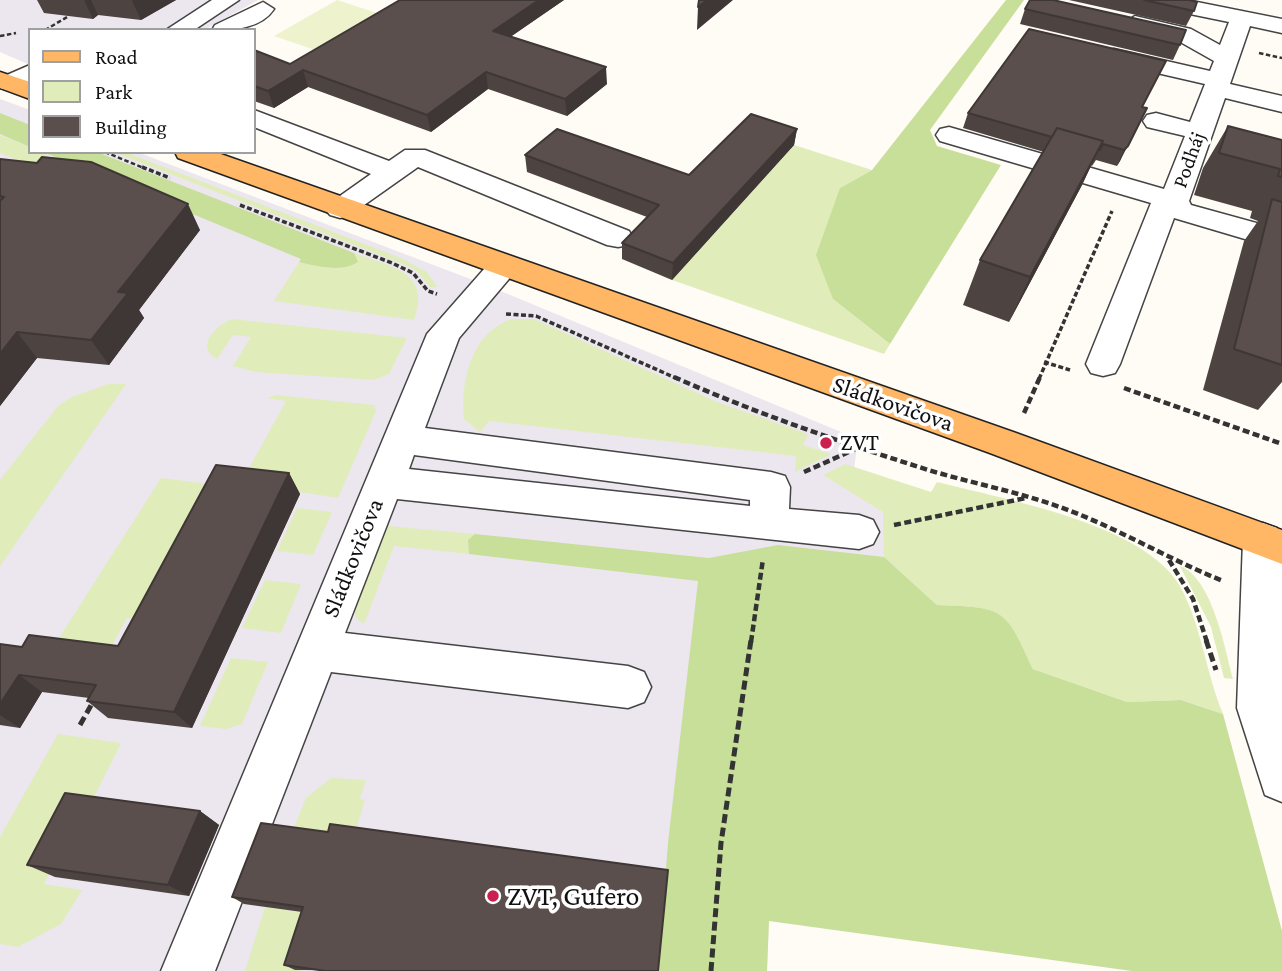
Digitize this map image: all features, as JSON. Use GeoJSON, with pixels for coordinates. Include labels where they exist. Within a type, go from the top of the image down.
{"type":"FeatureCollection","features":[{"type":"Feature","properties":{"kind":"main road","name":"Sládkovičova"},"geometry":{"type":"LineString","coordinates":[[184,167],[340,208],[1003,443],[1272,544]]}},
{"type":"Feature","properties":{"kind":"street"},"geometry":{"type":"LineString","coordinates":[[180,28],[228,0]]}},
{"type":"Feature","properties":{"kind":"street"},"geometry":{"type":"LineString","coordinates":[[1154,0],[1282,15]]}},
{"type":"Feature","properties":{"kind":"street"},"geometry":{"type":"LineString","coordinates":[[227,28],[262,9]]}},
{"type":"Feature","properties":{"kind":"street"},"geometry":{"type":"LineString","coordinates":[[1243,9],[1282,26]]}},
{"type":"Feature","properties":{"kind":"street","name":"Podháj"},"geometry":{"type":"LineString","coordinates":[[1243,9],[1200,132],[1170,200],[1181,211],[1282,240]]}},
{"type":"Feature","properties":{"kind":"street"},"geometry":{"type":"LineString","coordinates":[[1118,19],[1183,34],[1220,75]]}},
{"type":"Feature","properties":{"kind":"street"},"geometry":{"type":"LineString","coordinates":[[1090,50],[1220,75],[1282,104]]}},
{"type":"Feature","properties":{"kind":"street"},"geometry":{"type":"LineString","coordinates":[[256,119],[403,164],[618,238]]}},
{"type":"Feature","properties":{"kind":"street"},"geometry":{"type":"LineString","coordinates":[[1157,121],[1200,132]]}},
{"type":"Feature","properties":{"kind":"street"},"geometry":{"type":"LineString","coordinates":[[949,135],[1170,200],[1096,373]]}},
{"type":"Feature","properties":{"kind":"street"},"geometry":{"type":"LineString","coordinates":[[340,208],[441,138]]}},
{"type":"Feature","properties":{"kind":"street","name":"Sládkovičova"},"geometry":{"type":"LineString","coordinates":[[188,971],[444,334],[503,267]]}},
{"type":"Feature","properties":{"kind":"street"},"geometry":{"type":"LineString","coordinates":[[401,439],[769,505],[859,532]]}},
{"type":"Feature","properties":{"kind":"street"},"geometry":{"type":"LineString","coordinates":[[384,482],[769,505]]}},
{"type":"Feature","properties":{"kind":"street"},"geometry":{"type":"LineString","coordinates":[[1272,544],[1262,597],[1260,708],[1282,778]]}},
{"type":"Feature","properties":{"kind":"street"},"geometry":{"type":"LineString","coordinates":[[316,650],[628,687]]}},
{"type":"Feature","properties":{"kind":"path"},"geometry":{"type":"LineString","coordinates":[[48,28],[69,16]]}},
{"type":"Feature","properties":{"kind":"path"},"geometry":{"type":"LineString","coordinates":[[0,36],[16,33]]}},
{"type":"Feature","properties":{"kind":"path"},"geometry":{"type":"LineString","coordinates":[[116,154],[184,167]]}},
{"type":"Feature","properties":{"kind":"path"},"geometry":{"type":"LineString","coordinates":[[1024,413],[1123,186]]}},
{"type":"Feature","properties":{"kind":"path"},"geometry":{"type":"LineString","coordinates":[[238,204],[393,263],[413,273],[428,291],[508,315],[536,316],[722,398],[921,468],[1028,498],[1135,537],[1169,559],[1262,597]]}},
{"type":"Feature","properties":{"kind":"path"},"geometry":{"type":"LineString","coordinates":[[1044,362],[1096,373],[1282,444]]}},
{"type":"Feature","properties":{"kind":"path"},"geometry":{"type":"LineString","coordinates":[[711,971],[721,842],[769,505],[861,447]]}},
{"type":"Feature","properties":{"kind":"path"},"geometry":{"type":"LineString","coordinates":[[859,532],[1028,498]]}},
{"type":"Feature","properties":{"kind":"path"},"geometry":{"type":"LineString","coordinates":[[1169,559],[1194,599],[1208,637],[1221,689],[1260,708]]}},
{"type":"Feature","properties":{"kind":"path"},"geometry":{"type":"LineString","coordinates":[[80,725],[100,689]]}},
{"type":"Feature","properties":{"kind":"shaded area"},"geometry":{"type":"Polygon","coordinates":[[[0,0],[258,0],[208,28],[28,28],[28,64],[0,52],[0,0]]]}},
{"type":"Feature","properties":{"kind":"shaded area","name":"ZVT"},"geometry":{"type":"Polygon","coordinates":[[[0,99],[28,109],[28,154],[142,154],[486,285],[858,439],[852,485],[892,509],[895,567],[782,553],[767,971],[0,971],[0,99]]]}},
{"type":"Feature","properties":{"kind":"green space"},"geometry":{"type":"Polygon","coordinates":[[[337,0],[377,13],[315,50],[274,36],[337,0]]]}},
{"type":"Feature","properties":{"kind":"green space"},"geometry":{"type":"Polygon","coordinates":[[[1006,0],[1024,0],[930,130],[937,146],[1001,165],[890,344],[833,299],[816,255],[840,188],[872,170],[1006,0]]]}},
{"type":"Feature","properties":{"kind":"green space"},"geometry":{"type":"Polygon","coordinates":[[[0,113],[28,124],[28,146],[0,134],[0,113]]]}},
{"type":"Feature","properties":{"kind":"green space"},"geometry":{"type":"Polygon","coordinates":[[[0,135],[28,146],[28,154],[49,155],[37,168],[0,153],[0,135]]]}},
{"type":"Feature","properties":{"kind":"green space"},"geometry":{"type":"Polygon","coordinates":[[[794,145],[872,170],[840,188],[833,299],[890,344],[884,354],[672,280],[794,145]]]}},
{"type":"Feature","properties":{"kind":"green space"},"geometry":{"type":"Polygon","coordinates":[[[48,154],[102,154],[354,253],[358,262],[337,268],[299,262],[301,259],[48,154]]]}},
{"type":"Feature","properties":{"kind":"green space"},"geometry":{"type":"Polygon","coordinates":[[[118,154],[130,154],[401,258],[427,272],[437,287],[430,287],[417,271],[118,154]]]}},
{"type":"Feature","properties":{"kind":"green space"},"geometry":{"type":"Polygon","coordinates":[[[354,253],[394,267],[413,281],[418,304],[414,320],[274,301],[299,262],[330,268],[358,262],[354,253]]]}},
{"type":"Feature","properties":{"kind":"green space"},"geometry":{"type":"Polygon","coordinates":[[[232,319],[407,338],[389,374],[374,380],[256,372],[233,366],[251,337],[233,335],[217,359],[207,349],[207,343],[214,331],[232,319]]]}},
{"type":"Feature","properties":{"kind":"green space"},"geometry":{"type":"Polygon","coordinates":[[[512,319],[534,319],[717,402],[808,434],[803,445],[831,454],[795,472],[796,456],[489,421],[480,432],[464,419],[464,389],[471,359],[487,335],[498,325],[512,319]]]}},
{"type":"Feature","properties":{"kind":"green space"},"geometry":{"type":"Polygon","coordinates":[[[108,384],[126,384],[0,566],[0,480],[58,406],[72,397],[108,384]]]}},
{"type":"Feature","properties":{"kind":"green space"},"geometry":{"type":"Polygon","coordinates":[[[275,395],[374,405],[376,411],[338,498],[241,483],[286,401],[267,398],[275,395]]]}},
{"type":"Feature","properties":{"kind":"green space"},"geometry":{"type":"Polygon","coordinates":[[[845,464],[931,492],[937,482],[1034,506],[1071,517],[1138,547],[1163,566],[1181,588],[1194,619],[1223,714],[1181,700],[1127,702],[1033,669],[1015,634],[1000,615],[977,607],[937,605],[884,557],[883,512],[823,475],[845,464]]]}},
{"type":"Feature","properties":{"kind":"green space"},"geometry":{"type":"Polygon","coordinates":[[[161,478],[225,486],[151,621],[127,618],[84,696],[54,646],[161,478]]]}},
{"type":"Feature","properties":{"kind":"green space"},"geometry":{"type":"Polygon","coordinates":[[[297,508],[332,512],[313,555],[277,551],[297,508]]]}},
{"type":"Feature","properties":{"kind":"green space"},"geometry":{"type":"Polygon","coordinates":[[[388,526],[475,534],[468,540],[469,554],[394,546],[364,624],[356,618],[353,605],[383,528],[388,526]]]}},
{"type":"Feature","properties":{"kind":"green space"},"geometry":{"type":"Polygon","coordinates":[[[475,534],[709,558],[778,545],[884,557],[937,605],[977,607],[1000,615],[1016,634],[1033,669],[1127,702],[1181,700],[1223,714],[1282,931],[1282,971],[1132,971],[769,921],[767,971],[658,971],[668,843],[698,581],[469,554],[468,540],[475,534]]]}},
{"type":"Feature","properties":{"kind":"green space"},"geometry":{"type":"Polygon","coordinates":[[[1180,566],[1201,584],[1209,599],[1216,615],[1233,679],[1224,678],[1211,627],[1180,566]]]}},
{"type":"Feature","properties":{"kind":"green space"},"geometry":{"type":"Polygon","coordinates":[[[265,580],[301,584],[281,633],[242,628],[265,580]]]}},
{"type":"Feature","properties":{"kind":"green space"},"geometry":{"type":"Polygon","coordinates":[[[231,658],[268,662],[242,724],[226,729],[200,726],[231,658]]]}},
{"type":"Feature","properties":{"kind":"green space"},"geometry":{"type":"Polygon","coordinates":[[[58,734],[121,743],[92,801],[85,800],[44,884],[82,890],[61,924],[18,947],[0,944],[0,837],[58,734]]]}},
{"type":"Feature","properties":{"kind":"green space"},"geometry":{"type":"Polygon","coordinates":[[[331,778],[366,780],[360,799],[365,800],[354,835],[291,835],[306,798],[331,778]]]}},
{"type":"Feature","properties":{"kind":"green space"},"geometry":{"type":"Polygon","coordinates":[[[265,907],[313,914],[302,971],[245,971],[265,907]]]}},
{"type":"Feature","properties":{"kind":"building"},"geometry":{"type":"Polygon","coordinates":[[[400,0],[539,0],[493,31],[606,67],[565,99],[486,72],[427,115],[303,70],[268,91],[256,87],[256,51],[290,64],[400,0]]]}},
{"type":"Feature","properties":{"kind":"building"},"geometry":{"type":"Polygon","coordinates":[[[1030,0],[1053,0],[1186,30],[1180,45],[1025,9],[1030,0]]]}},
{"type":"Feature","properties":{"kind":"building"},"geometry":{"type":"Polygon","coordinates":[[[1144,0],[1189,0],[1197,2],[1194,11],[1144,0]]]}},
{"type":"Feature","properties":{"kind":"building"},"geometry":{"type":"Polygon","coordinates":[[[1029,29],[1166,61],[1142,107],[1147,108],[1124,150],[1103,144],[1098,150],[1103,141],[1057,128],[1052,137],[968,113],[1029,29]]]}},
{"type":"Feature","properties":{"kind":"building"},"geometry":{"type":"Polygon","coordinates":[[[751,114],[797,129],[673,263],[622,243],[659,205],[525,155],[557,129],[689,175],[751,114]]]}},
{"type":"Feature","properties":{"kind":"building"},"geometry":{"type":"Polygon","coordinates":[[[1228,126],[1282,140],[1282,177],[1278,176],[1280,169],[1219,153],[1228,126]]]}},
{"type":"Feature","properties":{"kind":"building"},"geometry":{"type":"Polygon","coordinates":[[[1057,128],[1103,141],[1030,277],[980,260],[1057,128]]]}},
{"type":"Feature","properties":{"kind":"building"},"geometry":{"type":"Polygon","coordinates":[[[42,157],[91,162],[188,204],[118,292],[128,293],[91,340],[17,332],[0,354],[0,201],[4,197],[0,196],[0,159],[37,163],[42,157]]]}},
{"type":"Feature","properties":{"kind":"building"},"geometry":{"type":"Polygon","coordinates":[[[1272,199],[1282,202],[1282,365],[1234,349],[1272,199]]]}},
{"type":"Feature","properties":{"kind":"building"},"geometry":{"type":"Polygon","coordinates":[[[216,465],[289,473],[174,712],[87,701],[96,685],[19,675],[0,704],[0,644],[22,647],[29,635],[118,646],[216,465]]]}},
{"type":"Feature","properties":{"kind":"building"},"geometry":{"type":"Polygon","coordinates":[[[65,793],[200,811],[168,885],[27,865],[65,793]]]}},
{"type":"Feature","properties":{"kind":"building","name":"ZVT, Gufero"},"geometry":{"type":"Polygon","coordinates":[[[261,823],[328,832],[330,824],[668,870],[658,971],[326,971],[284,965],[303,907],[232,897],[261,823]]]}},
{"type":"Feature","properties":{"kind":"place","name":"ZVT"},"geometry":{"type":"Point","coordinates":[826,443]}},
{"type":"Feature","properties":{"kind":"place","name":"ZVT, Gufero"},"geometry":{"type":"Point","coordinates":[493,896]}}]}
